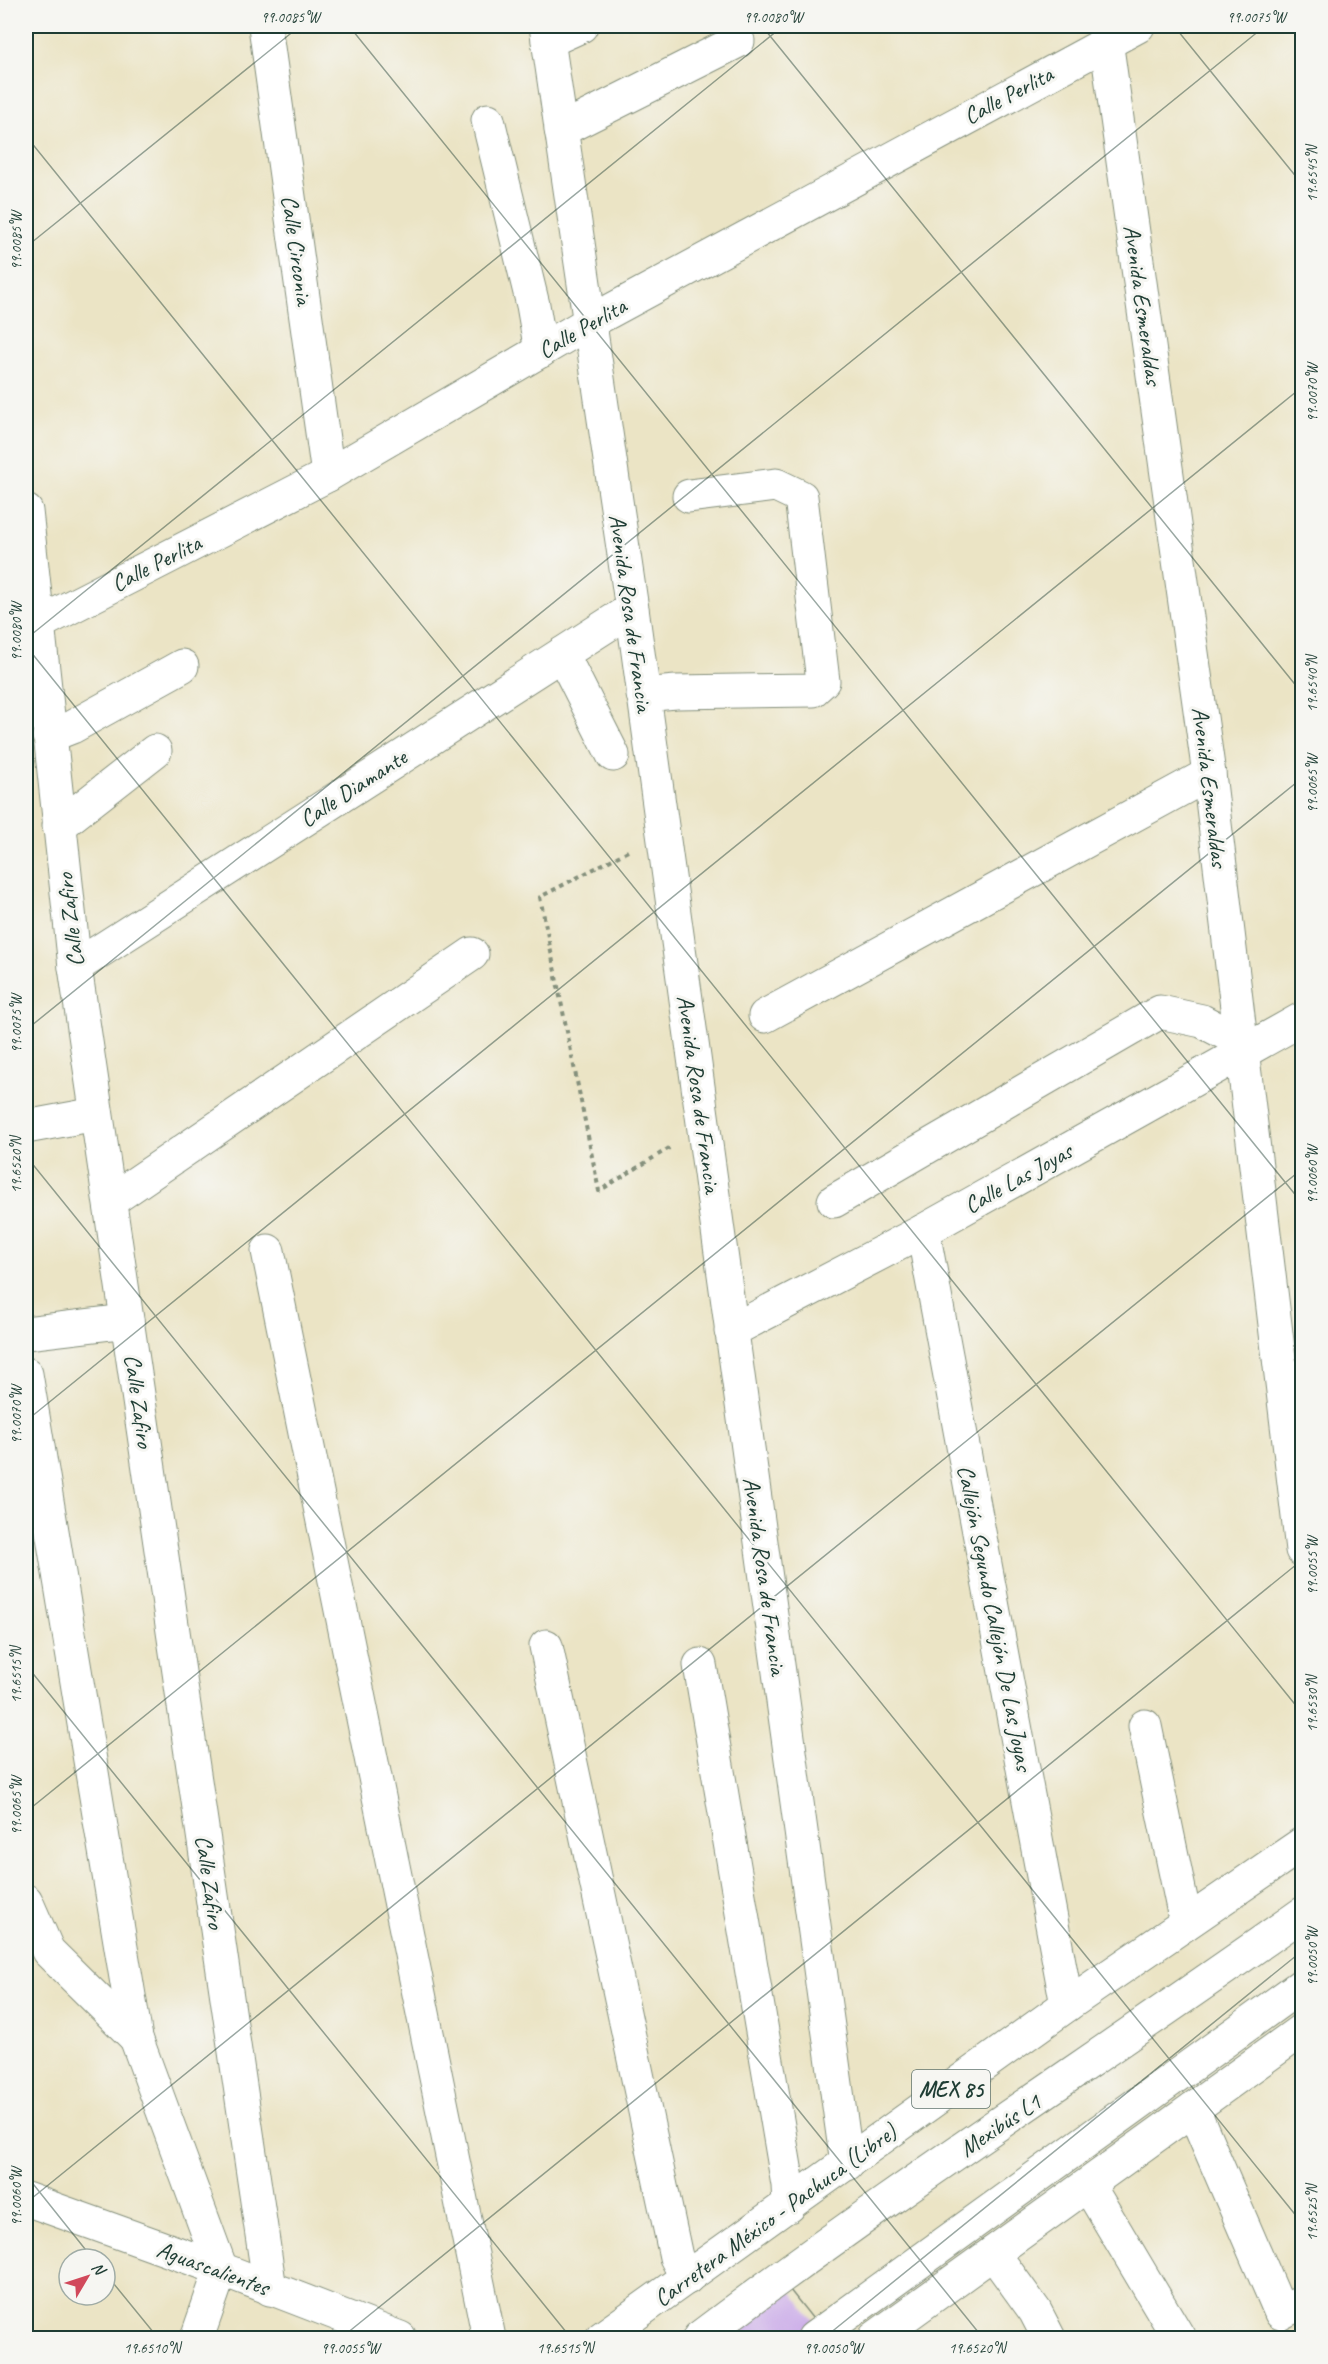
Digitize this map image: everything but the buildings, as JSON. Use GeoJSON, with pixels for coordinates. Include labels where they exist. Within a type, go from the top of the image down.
{"type":"FeatureCollection","features":[{"type":"Feature","properties":{"kind":"street","name":"Calle Circonia"},"geometry":{"type":"LineString","coordinates":[[265,26],[328,475]]}},
{"type":"Feature","properties":{"kind":"street"},"geometry":{"type":"LineString","coordinates":[[547,33],[581,26]]}},
{"type":"Feature","properties":{"kind":"street","name":"Calle Perlita"},"geometry":{"type":"LineString","coordinates":[[31,627],[328,475],[588,323],[1105,34],[1138,26]]}},
{"type":"Feature","properties":{"kind":"street","name":"Avenida Rosa de Francia"},"geometry":{"type":"LineString","coordinates":[[547,33],[632,609],[847,2164]]}},
{"type":"Feature","properties":{"kind":"street","name":"Avenida Esmeraldas"},"geometry":{"type":"LineString","coordinates":[[1105,34],[1209,774],[1302,1550]]}},
{"type":"Feature","properties":{"kind":"street"},"geometry":{"type":"LineString","coordinates":[[561,130],[738,41]]}},
{"type":"Feature","properties":{"kind":"street"},"geometry":{"type":"LineString","coordinates":[[488,120],[533,305],[541,351]]}},
{"type":"Feature","properties":{"kind":"street"},"geometry":{"type":"LineString","coordinates":[[643,695],[676,692],[813,690],[823,681],[801,497],[776,485],[689,496]]}},
{"type":"Feature","properties":{"kind":"street","name":"Calle Zafiro"},"geometry":{"type":"LineString","coordinates":[[26,511],[31,627],[49,736],[75,967],[270,2289]]}},
{"type":"Feature","properties":{"kind":"street","name":"Calle Diamante"},"geometry":{"type":"LineString","coordinates":[[75,967],[632,609]]}},
{"type":"Feature","properties":{"kind":"street"},"geometry":{"type":"LineString","coordinates":[[561,654],[613,755]]}},
{"type":"Feature","properties":{"kind":"street"},"geometry":{"type":"LineString","coordinates":[[49,736],[72,727],[182,666]]}},
{"type":"Feature","properties":{"kind":"street"},"geometry":{"type":"LineString","coordinates":[[59,826],[155,751]]}},
{"type":"Feature","properties":{"kind":"street"},"geometry":{"type":"LineString","coordinates":[[765,1016],[1209,774]]}},
{"type":"Feature","properties":{"kind":"street"},"geometry":{"type":"LineString","coordinates":[[110,1202],[472,954]]}},
{"type":"Feature","properties":{"kind":"street"},"geometry":{"type":"LineString","coordinates":[[834,1201],[1160,1012],[1202,1021],[1241,1047]]}},
{"type":"Feature","properties":{"kind":"street","name":"Calle Las Joyas"},"geometry":{"type":"LineString","coordinates":[[731,1331],[923,1231],[1241,1047],[1302,1019]]}},
{"type":"Feature","properties":{"kind":"street"},"geometry":{"type":"LineString","coordinates":[[26,1127],[96,1114]]}},
{"type":"Feature","properties":{"kind":"street","name":"Callejón Segundo Callejón De Las Joyas"},"geometry":{"type":"LineString","coordinates":[[923,1231],[1067,2005]]}},
{"type":"Feature","properties":{"kind":"street"},"geometry":{"type":"LineString","coordinates":[[268,1251],[489,2338]]}},
{"type":"Feature","properties":{"kind":"street"},"geometry":{"type":"LineString","coordinates":[[26,1333],[127,1321]]}},
{"type":"Feature","properties":{"kind":"street"},"geometry":{"type":"LineString","coordinates":[[26,1374],[136,2038],[221,2269],[197,2338]]}},
{"type":"Feature","properties":{"kind":"street"},"geometry":{"type":"LineString","coordinates":[[546,1646],[676,2257],[687,2278]]}},
{"type":"Feature","properties":{"kind":"street"},"geometry":{"type":"LineString","coordinates":[[700,1665],[788,2185],[789,2206]]}},
{"type":"Feature","properties":{"kind":"street"},"geometry":{"type":"LineString","coordinates":[[1145,1726],[1186,1923]]}},
{"type":"Feature","properties":{"kind":"street","name":"Carretera México - Pachuca (Libre)"},"geometry":{"type":"LineString","coordinates":[[602,2338],[1067,2005],[1302,1844]]}},
{"type":"Feature","properties":{"kind":"street"},"geometry":{"type":"LineString","coordinates":[[26,1901],[48,1951],[136,2038]]}},
{"type":"Feature","properties":{"kind":"street","name":"Mexibús L1"},"geometry":{"type":"LineString","coordinates":[[699,2338],[799,2262],[1174,2005],[1302,1914]]}},
{"type":"Feature","properties":{"kind":"street"},"geometry":{"type":"LineString","coordinates":[[814,2338],[1302,1984]]}},
{"type":"Feature","properties":{"kind":"street"},"geometry":{"type":"LineString","coordinates":[[875,2338],[1302,2030]]}},
{"type":"Feature","properties":{"kind":"street"},"geometry":{"type":"LineString","coordinates":[[1193,2109],[1281,2313],[1302,2302]]}},
{"type":"Feature","properties":{"kind":"street"},"geometry":{"type":"LineString","coordinates":[[1088,2185],[1179,2338]]}},
{"type":"Feature","properties":{"kind":"street","name":"Aguascalientes"},"geometry":{"type":"LineString","coordinates":[[26,2199],[221,2269],[400,2338]]}},
{"type":"Feature","properties":{"kind":"street"},"geometry":{"type":"LineString","coordinates":[[993,2253],[1035,2311],[1050,2338]]}},
{"type":"Feature","properties":{"kind":"path"},"geometry":{"type":"LineString","coordinates":[[663,837],[645,842],[540,897],[598,1191],[703,1130]]}}]}
